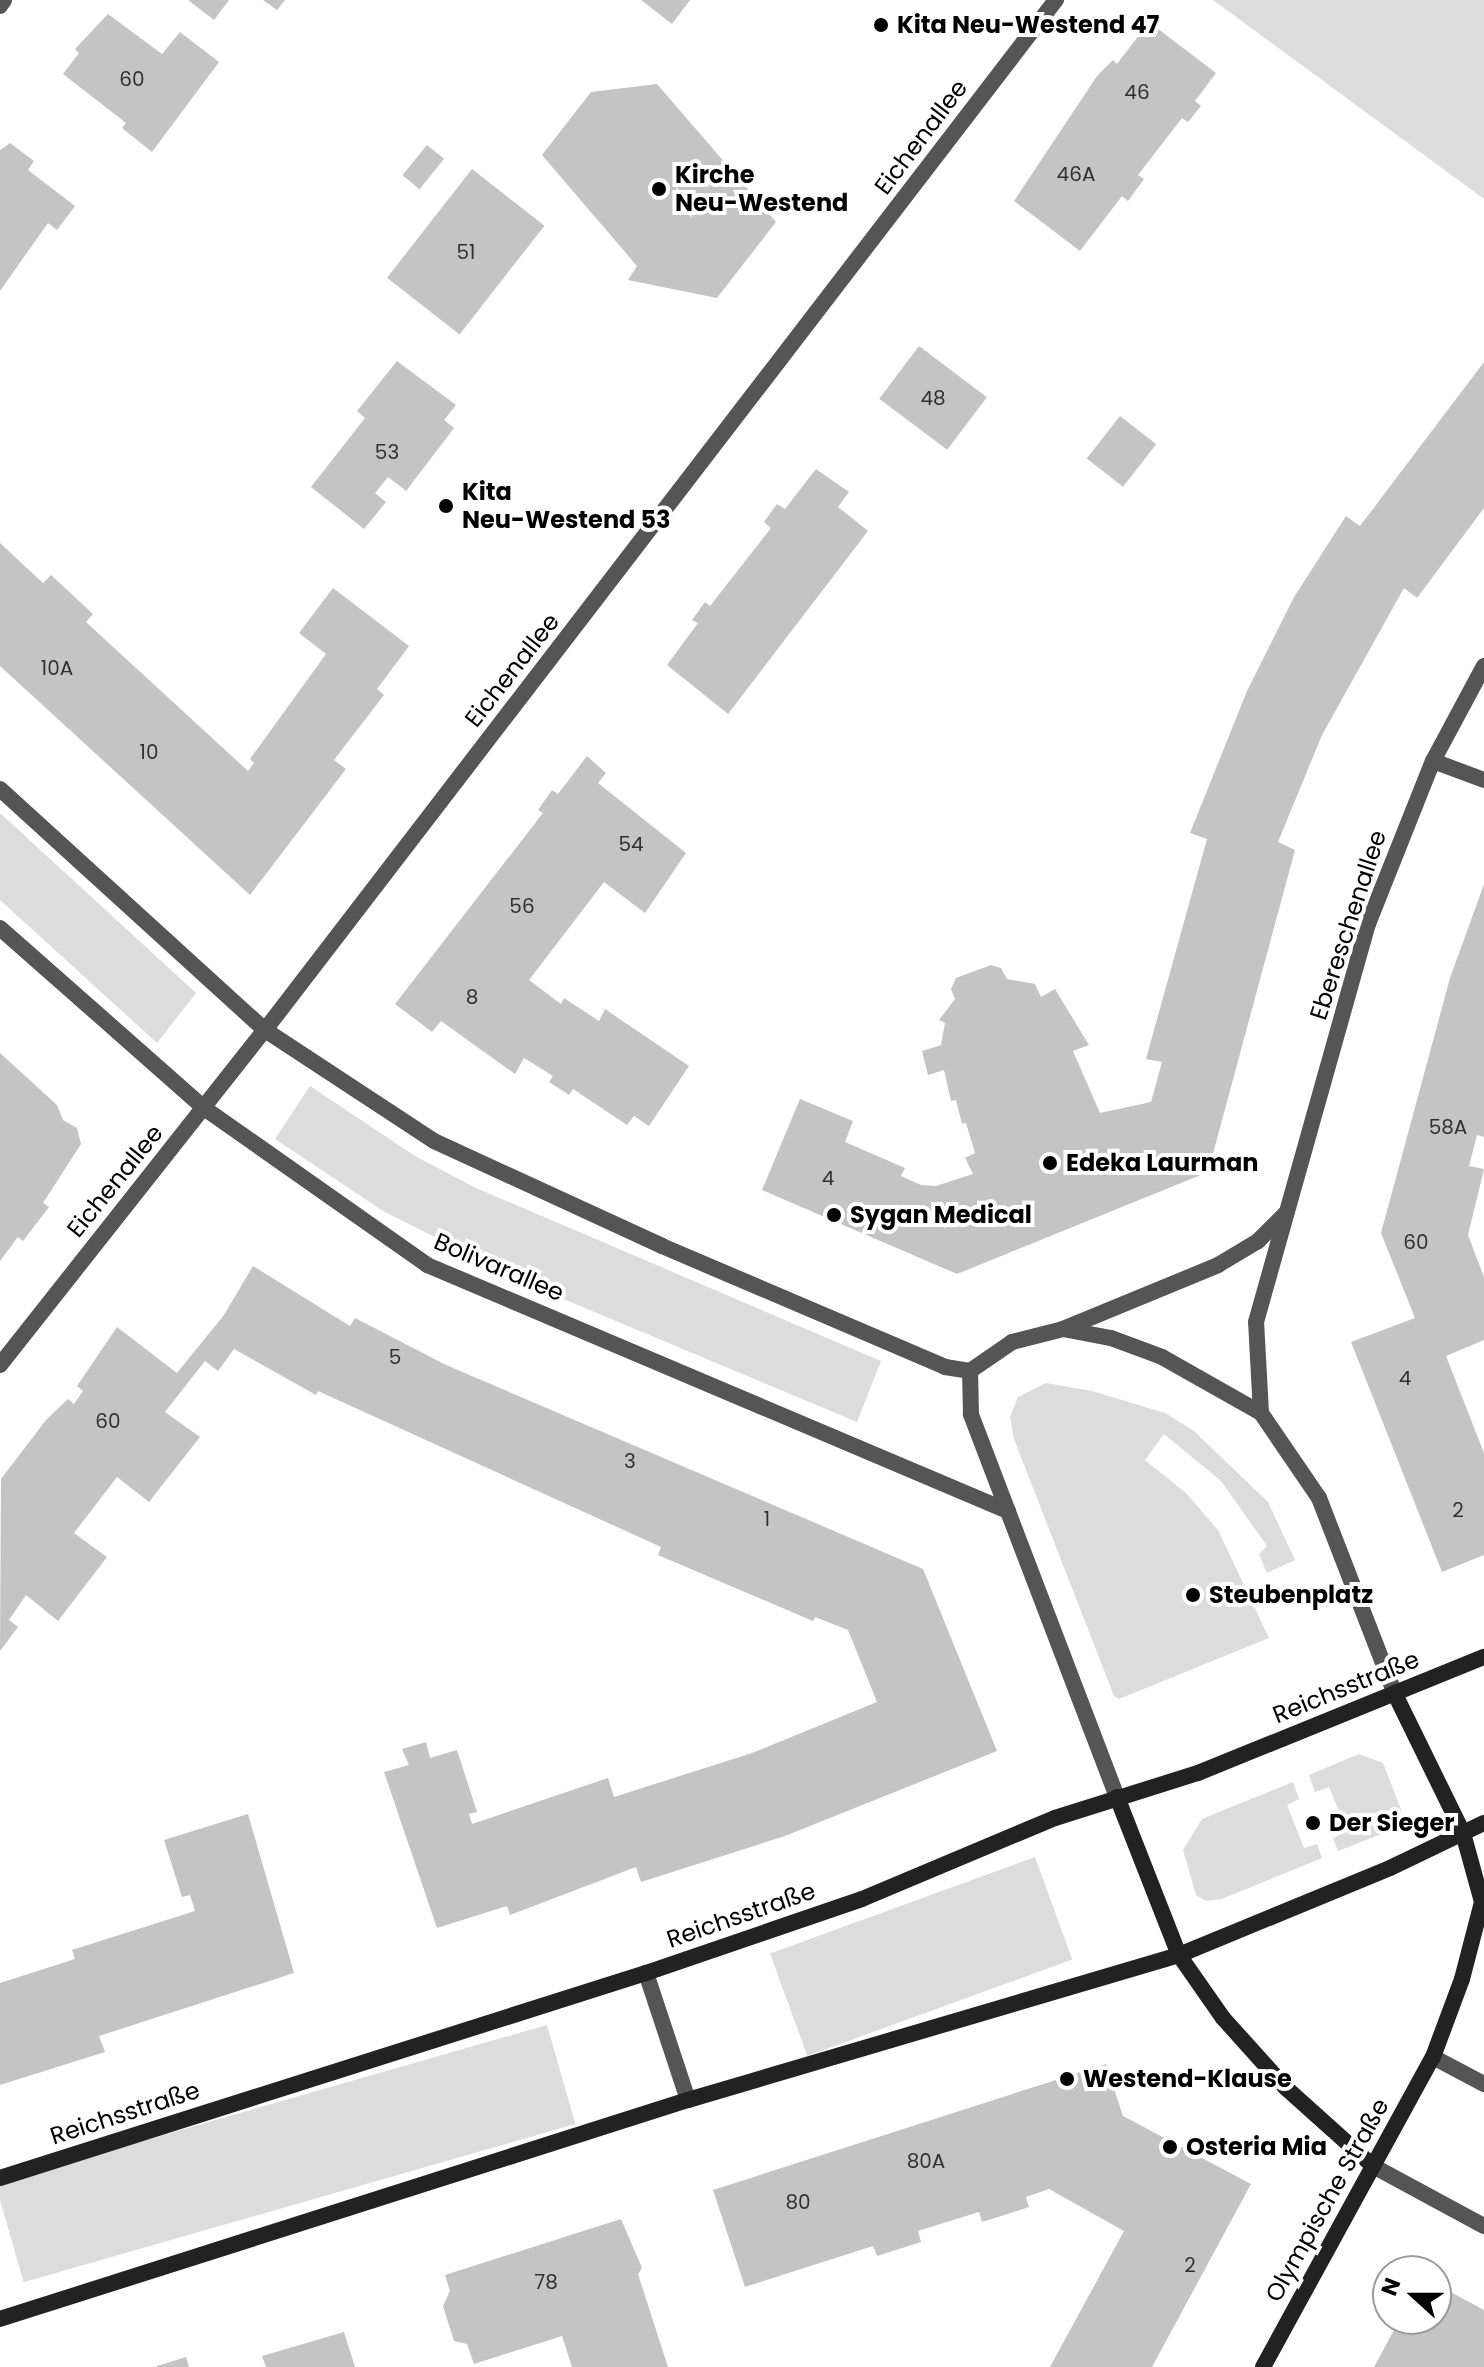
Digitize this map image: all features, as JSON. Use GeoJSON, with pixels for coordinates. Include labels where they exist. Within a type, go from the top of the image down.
{"type":"FeatureCollection","features":[{"type":"Feature","properties":{"kind":"main road","name":"Reichsstraße"},"geometry":{"type":"LineString","coordinates":[[0,2178],[646,1973],[862,1899],[1117,1797],[1198,1773],[1484,1657]]}},
{"type":"Feature","properties":{"kind":"main road"},"geometry":{"type":"LineString","coordinates":[[1395,1694],[1463,1833],[1482,1902],[1462,1979],[1433,2057]]}},
{"type":"Feature","properties":{"kind":"main road"},"geometry":{"type":"LineString","coordinates":[[1117,1797],[1179,1955],[1223,2018],[1286,2088],[1373,2166]]}},
{"type":"Feature","properties":{"kind":"main road"},"geometry":{"type":"LineString","coordinates":[[0,2319],[688,2100],[1179,1955],[1484,1823]]}},
{"type":"Feature","properties":{"kind":"main road","name":"Olympische Straße"},"geometry":{"type":"LineString","coordinates":[[1263,2367],[1433,2057]]}},
{"type":"Feature","properties":{"kind":"street"},"geometry":{"type":"LineString","coordinates":[[0,6],[4,0]]}},
{"type":"Feature","properties":{"kind":"street","name":"Eichenallee"},"geometry":{"type":"LineString","coordinates":[[0,1365],[265,1030],[1056,0]]}},
{"type":"Feature","properties":{"kind":"street","name":"Ebereschenallee"},"geometry":{"type":"LineString","coordinates":[[1261,1413],[1256,1322],[1268,1267],[1289,1210],[1368,924],[1433,761],[1484,666]]}},
{"type":"Feature","properties":{"kind":"street"},"geometry":{"type":"LineString","coordinates":[[1433,761],[1484,780]]}},
{"type":"Feature","properties":{"kind":"street"},"geometry":{"type":"LineString","coordinates":[[0,789],[265,1030],[360,1097],[511,1181],[945,1367],[970,1371],[1012,1342],[1063,1329],[1111,1338],[1162,1357],[1261,1413],[1319,1498],[1395,1694]]}},
{"type":"Feature","properties":{"kind":"street","name":"Bolivarallee"},"geometry":{"type":"LineString","coordinates":[[0,928],[204,1108],[427,1265],[1008,1511]]}},
{"type":"Feature","properties":{"kind":"street","name":"Ebereschenallee"},"geometry":{"type":"LineString","coordinates":[[1063,1329],[1218,1265],[1258,1241],[1289,1210]]}},
{"type":"Feature","properties":{"kind":"street"},"geometry":{"type":"LineString","coordinates":[[970,1371],[971,1414],[1117,1797]]}},
{"type":"Feature","properties":{"kind":"street"},"geometry":{"type":"LineString","coordinates":[[646,1973],[688,2100]]}},
{"type":"Feature","properties":{"kind":"street"},"geometry":{"type":"LineString","coordinates":[[1433,2057],[1484,2084]]}},
{"type":"Feature","properties":{"kind":"street"},"geometry":{"type":"LineString","coordinates":[[1373,2166],[1484,2226]]}},
{"type":"Feature","properties":{"kind":"shaded area"},"geometry":{"type":"Polygon","coordinates":[[[1213,0],[1484,0],[1484,199],[1213,0]]]}},
{"type":"Feature","properties":{"kind":"shaded area"},"geometry":{"type":"Polygon","coordinates":[[[0,813],[196,993],[157,1043],[0,900],[0,813]]]}},
{"type":"Feature","properties":{"kind":"shaded area"},"geometry":{"type":"Polygon","coordinates":[[[310,1086],[415,1156],[474,1187],[881,1361],[857,1422],[530,1285],[383,1211],[275,1139],[310,1086]]]}},
{"type":"Feature","properties":{"kind":"shaded area"},"geometry":{"type":"Polygon","coordinates":[[[1046,1383],[1092,1391],[1165,1413],[1194,1431],[1268,1502],[1295,1560],[1267,1573],[1259,1554],[1267,1546],[1221,1481],[1164,1434],[1145,1460],[1187,1494],[1218,1530],[1269,1638],[1119,1699],[1114,1696],[1014,1439],[1010,1417],[1018,1397],[1046,1383]]]}},
{"type":"Feature","properties":{"kind":"shaded area"},"geometry":{"type":"Polygon","coordinates":[[[1359,1754],[1383,1763],[1402,1812],[1389,1831],[1338,1851],[1333,1838],[1347,1831],[1329,1787],[1315,1792],[1309,1775],[1359,1754]]]}},
{"type":"Feature","properties":{"kind":"shaded area"},"geometry":{"type":"Polygon","coordinates":[[[1293,1782],[1299,1799],[1287,1805],[1304,1848],[1317,1844],[1322,1858],[1222,1899],[1206,1901],[1196,1895],[1183,1850],[1202,1819],[1293,1782]]]}},
{"type":"Feature","properties":{"kind":"shaded area"},"geometry":{"type":"Polygon","coordinates":[[[1035,1857],[1072,1959],[807,2056],[770,1953],[1035,1857]]]}},
{"type":"Feature","properties":{"kind":"shaded area"},"geometry":{"type":"Polygon","coordinates":[[[547,2025],[575,2124],[24,2282],[0,2200],[0,2182],[547,2025]]]}},
{"type":"Feature","properties":{"kind":"building"},"geometry":{"type":"Polygon","coordinates":[[[188,0],[229,0],[214,20],[188,0]]]}},
{"type":"Feature","properties":{"kind":"building"},"geometry":{"type":"Polygon","coordinates":[[[263,0],[285,0],[277,10],[263,0]]]}},
{"type":"Feature","properties":{"kind":"building"},"geometry":{"type":"Polygon","coordinates":[[[641,0],[690,0],[672,24],[641,0]]]}},
{"type":"Feature","properties":{"kind":"building"},"geometry":{"type":"Polygon","coordinates":[[[108,14],[162,54],[180,32],[219,62],[152,152],[122,128],[126,123],[63,74],[79,53],[75,49],[108,14]]]}},
{"type":"Feature","properties":{"kind":"building"},"geometry":{"type":"Polygon","coordinates":[[[1149,22],[1216,73],[1195,101],[1201,106],[1188,122],[1182,118],[1138,175],[1144,179],[1128,201],[1122,196],[1080,251],[1014,201],[1097,76],[1113,60],[1117,64],[1149,22]]]}},
{"type":"Feature","properties":{"kind":"building","name":"Kirche Neu-Westend"},"geometry":{"type":"Polygon","coordinates":[[[657,84],[776,222],[717,298],[628,280],[637,266],[542,155],[591,92],[657,84]]]}},
{"type":"Feature","properties":{"kind":"building"},"geometry":{"type":"Polygon","coordinates":[[[10,143],[34,161],[28,170],[75,206],[57,230],[48,223],[0,291],[0,150],[10,143]]]}},
{"type":"Feature","properties":{"kind":"building"},"geometry":{"type":"Polygon","coordinates":[[[427,145],[444,159],[420,189],[402,175],[427,145]]]}},
{"type":"Feature","properties":{"kind":"building"},"geometry":{"type":"Polygon","coordinates":[[[472,169],[544,226],[460,334],[387,278],[472,169]]]}},
{"type":"Feature","properties":{"kind":"building"},"geometry":{"type":"Polygon","coordinates":[[[919,346],[987,397],[947,450],[879,399],[919,346]]]}},
{"type":"Feature","properties":{"kind":"building","name":"Kita Neu-Westend 53"},"geometry":{"type":"Polygon","coordinates":[[[397,361],[456,405],[444,420],[454,428],[406,491],[388,477],[375,493],[386,502],[364,529],[311,487],[365,418],[357,411],[397,361]]]}},
{"type":"Feature","properties":{"kind":"building"},"geometry":{"type":"Polygon","coordinates":[[[1484,362],[1484,508],[1417,598],[1404,588],[1322,735],[1278,842],[1295,850],[1208,1172],[957,1274],[762,1190],[800,1099],[853,1121],[845,1142],[905,1168],[901,1176],[921,1185],[936,1186],[973,1174],[965,1158],[975,1153],[966,1123],[962,1124],[956,1100],[951,1101],[944,1070],[928,1075],[922,1051],[941,1045],[945,1023],[939,1020],[955,999],[951,989],[956,978],[991,965],[1001,968],[1007,979],[1035,984],[1041,997],[1055,989],[1089,1045],[1073,1051],[1100,1113],[1151,1102],[1162,1062],[1146,1059],[1207,839],[1190,833],[1247,691],[1294,597],[1346,516],[1360,526],[1484,362]]]}},
{"type":"Feature","properties":{"kind":"building"},"geometry":{"type":"Polygon","coordinates":[[[1120,416],[1156,444],[1123,487],[1087,459],[1120,416]]]}},
{"type":"Feature","properties":{"kind":"building"},"geometry":{"type":"Polygon","coordinates":[[[816,469],[849,492],[838,507],[868,531],[728,714],[667,665],[698,623],[692,620],[705,602],[710,606],[771,528],[764,522],[777,504],[785,509],[816,469]]]}},
{"type":"Feature","properties":{"kind":"building"},"geometry":{"type":"Polygon","coordinates":[[[0,543],[43,583],[51,575],[93,614],[86,622],[248,771],[254,763],[250,759],[326,654],[299,633],[333,588],[409,646],[377,689],[384,695],[334,760],[346,769],[250,895],[0,666],[0,543]]]}},
{"type":"Feature","properties":{"kind":"building"},"geometry":{"type":"Polygon","coordinates":[[[587,756],[606,773],[598,783],[686,853],[645,913],[604,882],[529,980],[561,1004],[564,998],[599,1021],[605,1009],[689,1066],[649,1126],[634,1116],[627,1125],[573,1089],[569,1095],[549,1082],[553,1076],[524,1058],[515,1074],[441,1021],[432,1032],[395,1004],[543,813],[538,810],[552,790],[558,794],[587,756]]]}},
{"type":"Feature","properties":{"kind":"building"},"geometry":{"type":"Polygon","coordinates":[[[1484,884],[1484,1137],[1477,1135],[1469,1166],[1484,1169],[1468,1235],[1484,1277],[1484,1340],[1446,1356],[1484,1453],[1484,1555],[1442,1572],[1351,1342],[1415,1318],[1381,1233],[1450,978],[1484,884]]]}},
{"type":"Feature","properties":{"kind":"building"},"geometry":{"type":"Polygon","coordinates":[[[0,1053],[57,1105],[63,1120],[77,1128],[81,1144],[43,1203],[49,1207],[23,1241],[18,1237],[0,1261],[0,1053]]]}},
{"type":"Feature","properties":{"kind":"building"},"geometry":{"type":"Polygon","coordinates":[[[253,1266],[350,1326],[355,1318],[446,1365],[923,1569],[997,1751],[785,1836],[641,1882],[636,1867],[510,1915],[507,1906],[437,1928],[384,1772],[409,1765],[402,1749],[426,1742],[430,1758],[457,1750],[477,1812],[469,1814],[472,1824],[608,1778],[614,1797],[752,1753],[877,1702],[848,1630],[815,1617],[813,1621],[658,1555],[661,1547],[318,1391],[316,1395],[234,1349],[218,1371],[205,1361],[165,1412],[200,1437],[149,1502],[117,1477],[74,1533],[107,1557],[58,1621],[26,1595],[9,1620],[18,1627],[0,1651],[1,1479],[46,1420],[68,1399],[74,1404],[83,1391],[77,1386],[117,1327],[177,1373],[224,1315],[253,1266]]]}},
{"type":"Feature","properties":{"kind":"building"},"geometry":{"type":"Polygon","coordinates":[[[248,1814],[294,1973],[99,2036],[105,2052],[0,2085],[0,1983],[75,1959],[72,1950],[195,1911],[190,1895],[182,1897],[164,1840],[248,1814]]]}},
{"type":"Feature","properties":{"kind":"building"},"geometry":{"type":"Polygon","coordinates":[[[1106,2064],[1123,2116],[1251,2184],[1152,2367],[1050,2367],[1124,2231],[1049,2189],[1026,2197],[1029,2207],[998,2217],[982,2222],[979,2212],[918,2231],[921,2242],[877,2256],[873,2246],[745,2287],[713,2190],[1106,2064]]]}},
{"type":"Feature","properties":{"kind":"building"},"geometry":{"type":"Polygon","coordinates":[[[621,2219],[642,2268],[638,2274],[668,2367],[572,2367],[562,2336],[474,2364],[467,2344],[454,2341],[443,2306],[450,2291],[445,2275],[621,2219]]]}},
{"type":"Feature","properties":{"kind":"building"},"geometry":{"type":"Polygon","coordinates":[[[1452,2293],[1484,2310],[1484,2367],[1374,2367],[1391,2335],[1452,2335],[1452,2293]]]}},
{"type":"Feature","properties":{"kind":"building"},"geometry":{"type":"Polygon","coordinates":[[[344,2332],[355,2367],[266,2367],[262,2356],[344,2332]]]}},
{"type":"Feature","properties":{"kind":"building"},"geometry":{"type":"Polygon","coordinates":[[[186,2357],[189,2367],[157,2367],[157,2366],[186,2357]]]}},
{"type":"Feature","properties":{"kind":"place","name":"Kita Neu-Westend 47"},"geometry":{"type":"Point","coordinates":[881,25]}},
{"type":"Feature","properties":{"kind":"place","name":"Kirche Neu-Westend"},"geometry":{"type":"Point","coordinates":[659,189]}},
{"type":"Feature","properties":{"kind":"place","name":"Kita Neu-Westend 53"},"geometry":{"type":"Point","coordinates":[446,506]}},
{"type":"Feature","properties":{"kind":"place","name":"Edeka Laurman"},"geometry":{"type":"Point","coordinates":[1050,1163]}},
{"type":"Feature","properties":{"kind":"place","name":"Sygan Medical"},"geometry":{"type":"Point","coordinates":[834,1215]}},
{"type":"Feature","properties":{"kind":"place","name":"Steubenplatz"},"geometry":{"type":"Point","coordinates":[1193,1595]}},
{"type":"Feature","properties":{"kind":"place","name":"Der Sieger"},"geometry":{"type":"Point","coordinates":[1313,1823]}},
{"type":"Feature","properties":{"kind":"place","name":"Westend-Klause"},"geometry":{"type":"Point","coordinates":[1067,2079]}},
{"type":"Feature","properties":{"kind":"place","name":"Osteria Mia"},"geometry":{"type":"Point","coordinates":[1170,2147]}}]}
